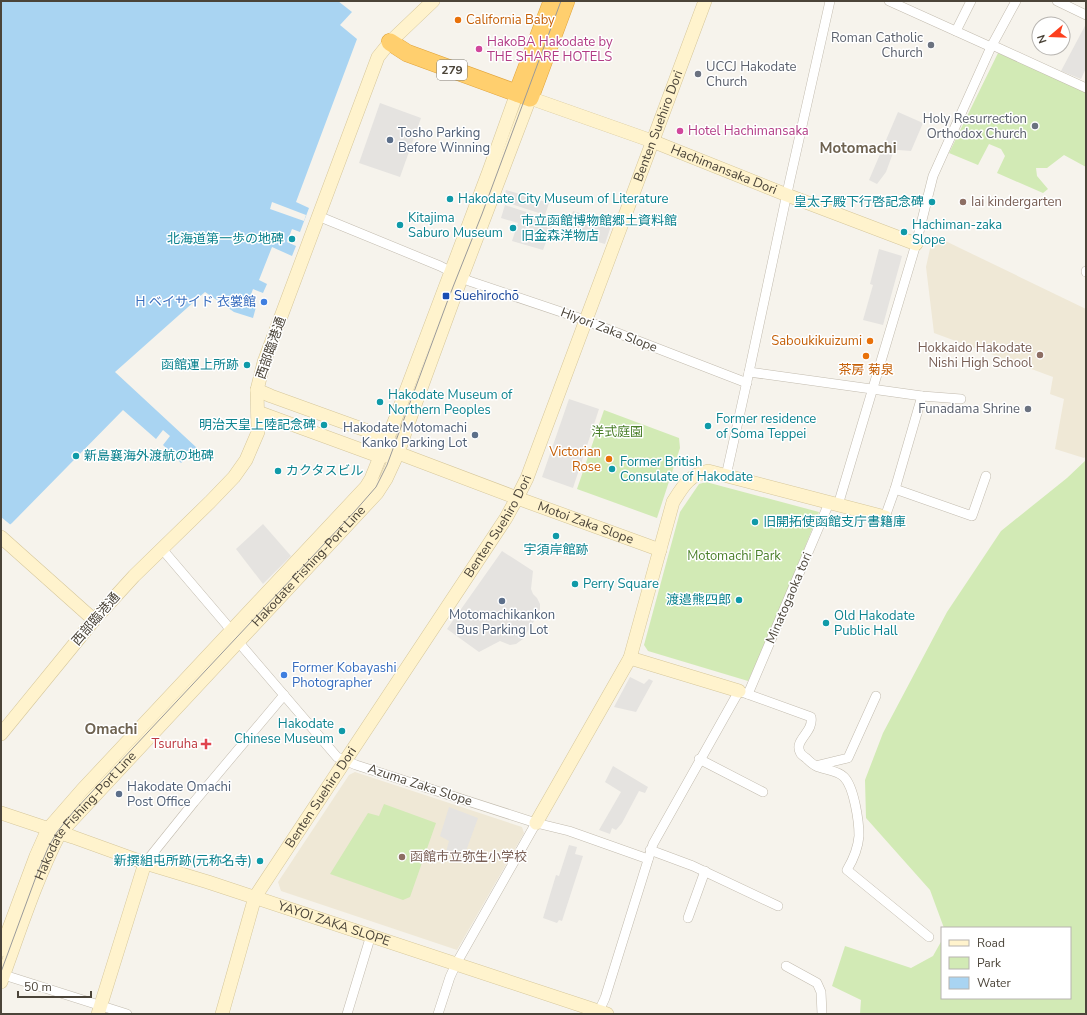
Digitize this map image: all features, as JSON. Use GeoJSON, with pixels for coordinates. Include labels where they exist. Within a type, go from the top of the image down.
{"type":"FeatureCollection","features":[{"type":"Feature","properties":{"kind":"highway"},"geometry":{"type":"LineString","coordinates":[[523,96],[552,1]]}},
{"type":"Feature","properties":{"kind":"highway"},"geometry":{"type":"LineString","coordinates":[[523,96],[566,1]]}},
{"type":"Feature","properties":{"kind":"highway","name":"279"},"geometry":{"type":"LineString","coordinates":[[390,42],[407,53],[523,96]]}},
{"type":"Feature","properties":{"kind":"street","name":"西部臨港通"},"geometry":{"type":"LineString","coordinates":[[1,734],[94,620],[162,549],[210,502],[234,476],[246,460],[258,432],[258,390],[264,362],[378,57],[390,42],[433,1]]}},
{"type":"Feature","properties":{"kind":"street","name":"Benten Suehiro Dori"},"geometry":{"type":"LineString","coordinates":[[222,1014],[255,897],[518,498],[552,412],[705,1]]}},
{"type":"Feature","properties":{"kind":"street"},"geometry":{"type":"LineString","coordinates":[[726,476],[750,372],[830,1]]}},
{"type":"Feature","properties":{"kind":"street"},"geometry":{"type":"LineString","coordinates":[[889,1],[1086,88]]}},
{"type":"Feature","properties":{"kind":"street"},"geometry":{"type":"LineString","coordinates":[[956,31],[971,1]]}},
{"type":"Feature","properties":{"kind":"street","name":"Minatogaoka tori"},"geometry":{"type":"LineString","coordinates":[[601,1013],[604,998],[653,844],[699,760],[744,692],[834,504],[873,389],[916,244],[933,176],[992,46],[1016,1]]}},
{"type":"Feature","properties":{"kind":"street"},"geometry":{"type":"LineString","coordinates":[[1057,1],[1086,15]]}},
{"type":"Feature","properties":{"kind":"street","name":"Hachimansaka Dori"},"geometry":{"type":"LineString","coordinates":[[523,96],[652,141],[787,195],[916,244]]}},
{"type":"Feature","properties":{"kind":"street","name":"Hakodate Fishing-Port Line"},"geometry":{"type":"LineString","coordinates":[[1,950],[36,856],[54,831],[234,636],[366,487],[371,479],[388,439],[450,271],[489,171],[523,96]]}},
{"type":"Feature","properties":{"kind":"street","name":"Hakodate Fishing-Port Line"},"geometry":{"type":"LineString","coordinates":[[234,636],[376,493],[386,479],[466,280],[523,96]]}},
{"type":"Feature","properties":{"kind":"street","name":"Hiyori Zaka Slope"},"geometry":{"type":"LineString","coordinates":[[318,216],[450,271],[466,280],[586,320],[747,384]]}},
{"type":"Feature","properties":{"kind":"street"},"geometry":{"type":"LineString","coordinates":[[750,372],[922,396],[961,398]]}},
{"type":"Feature","properties":{"kind":"street"},"geometry":{"type":"LineString","coordinates":[[258,390],[388,439],[398,452],[381,457],[258,412]]}},
{"type":"Feature","properties":{"kind":"street"},"geometry":{"type":"LineString","coordinates":[[438,1014],[450,977],[456,964],[630,658],[673,502],[682,488],[692,477],[699,473],[708,471],[885,517],[895,489],[922,396]]}},
{"type":"Feature","properties":{"kind":"street","name":"Motoi Zaka Slope"},"geometry":{"type":"LineString","coordinates":[[398,452],[660,550]]}},
{"type":"Feature","properties":{"kind":"street"},"geometry":{"type":"LineString","coordinates":[[895,489],[972,516],[986,476]]}},
{"type":"Feature","properties":{"kind":"street"},"geometry":{"type":"LineString","coordinates":[[2,538],[94,620]]}},
{"type":"Feature","properties":{"kind":"street","name":"Azuma Zaka Slope"},"geometry":{"type":"LineString","coordinates":[[162,549],[337,757],[536,823],[569,831],[705,871],[778,906]]}},
{"type":"Feature","properties":{"kind":"street"},"geometry":{"type":"LineString","coordinates":[[630,658],[744,692],[811,717],[811,726],[800,742],[798,748],[800,754],[816,766],[828,769],[844,777],[855,798],[859,836],[854,859],[847,870],[929,937]]}},
{"type":"Feature","properties":{"kind":"street"},"geometry":{"type":"LineString","coordinates":[[99,1010],[145,863],[284,695]]}},
{"type":"Feature","properties":{"kind":"street"},"geometry":{"type":"LineString","coordinates":[[816,766],[848,758],[876,696]]}},
{"type":"Feature","properties":{"kind":"street"},"geometry":{"type":"LineString","coordinates":[[699,760],[763,792]]}},
{"type":"Feature","properties":{"kind":"street","name":"YAYOI ZAKA SLOPE"},"geometry":{"type":"LineString","coordinates":[[1,814],[145,863],[371,935],[601,1013]]}},
{"type":"Feature","properties":{"kind":"street","name":"Hakodate Fishing-Port Line"},"geometry":{"type":"LineString","coordinates":[[2,977],[51,850],[54,831]]}},
{"type":"Feature","properties":{"kind":"street"},"geometry":{"type":"LineString","coordinates":[[688,918],[705,871]]}},
{"type":"Feature","properties":{"kind":"street"},"geometry":{"type":"LineString","coordinates":[[347,1014],[371,935]]}},
{"type":"Feature","properties":{"kind":"street"},"geometry":{"type":"LineString","coordinates":[[786,966],[817,983],[821,992],[822,1014]]}},
{"type":"Feature","properties":{"kind":"street"},"geometry":{"type":"LineString","coordinates":[[2,977],[99,1010],[127,1014]]}},
{"type":"Feature","properties":{"kind":"shaded area"},"geometry":{"type":"Polygon","coordinates":[[[1086,24],[1086,68],[1081,79],[1061,71],[1069,56],[1071,56],[1071,52],[1086,24]]]}},
{"type":"Feature","properties":{"kind":"shaded area","name":"Tosho Parking Before Winning"},"geometry":{"type":"Polygon","coordinates":[[[380,103],[421,118],[400,177],[359,163],[380,103]]]}},
{"type":"Feature","properties":{"kind":"shaded area"},"geometry":{"type":"Polygon","coordinates":[[[898,112],[923,123],[911,151],[898,150],[893,153],[886,172],[877,184],[869,180],[898,112]]]}},
{"type":"Feature","properties":{"kind":"shaded area"},"geometry":{"type":"Polygon","coordinates":[[[506,190],[549,203],[545,215],[502,201],[506,190]]]}},
{"type":"Feature","properties":{"kind":"shaded area"},"geometry":{"type":"Polygon","coordinates":[[[505,205],[554,221],[543,250],[512,241],[518,223],[501,218],[505,205]]]}},
{"type":"Feature","properties":{"kind":"shaded area"},"geometry":{"type":"Polygon","coordinates":[[[573,211],[612,223],[605,244],[567,233],[573,211]]]}},
{"type":"Feature","properties":{"kind":"shaded area","name":"Hokkaido Hakodate Nishi High School"},"geometry":{"type":"Polygon","coordinates":[[[933,235],[1086,309],[1086,456],[1084,458],[1055,449],[1064,399],[1050,394],[1053,377],[934,333],[926,267],[933,235]]]}},
{"type":"Feature","properties":{"kind":"shaded area"},"geometry":{"type":"Polygon","coordinates":[[[879,249],[902,256],[883,325],[863,320],[873,285],[870,284],[879,249]]]}},
{"type":"Feature","properties":{"kind":"shaded area"},"geometry":{"type":"Polygon","coordinates":[[[569,399],[599,409],[573,488],[542,477],[569,399]]]}},
{"type":"Feature","properties":{"kind":"shaded area"},"geometry":{"type":"Polygon","coordinates":[[[263,524],[291,556],[263,584],[236,549],[263,524]]]}},
{"type":"Feature","properties":{"kind":"shaded area","name":"Motomachikankon Bus Parking Lot"},"geometry":{"type":"Polygon","coordinates":[[[502,551],[533,571],[531,589],[540,604],[540,611],[523,639],[516,644],[510,645],[500,641],[479,652],[447,629],[502,551]]]}},
{"type":"Feature","properties":{"kind":"shaded area"},"geometry":{"type":"Polygon","coordinates":[[[630,677],[644,684],[649,679],[653,681],[636,712],[614,707],[630,677]]]}},
{"type":"Feature","properties":{"kind":"shaded area"},"geometry":{"type":"Polygon","coordinates":[[[613,766],[648,787],[645,793],[639,791],[622,823],[616,830],[612,828],[610,834],[599,830],[621,792],[605,782],[613,766]]]}},
{"type":"Feature","properties":{"kind":"shaded area","name":"函館市立弥生小学校"},"geometry":{"type":"Polygon","coordinates":[[[355,772],[522,827],[524,833],[457,950],[281,891],[278,882],[349,775],[355,772]]]}},
{"type":"Feature","properties":{"kind":"shaded area"},"geometry":{"type":"Polygon","coordinates":[[[449,807],[478,818],[466,851],[472,852],[469,864],[446,852],[449,841],[440,836],[449,807]]]}},
{"type":"Feature","properties":{"kind":"shaded area"},"geometry":{"type":"Polygon","coordinates":[[[569,845],[577,847],[575,854],[583,856],[562,921],[559,920],[557,923],[543,918],[556,875],[559,876],[569,845]]]}},
{"type":"Feature","properties":{"kind":"green space"},"geometry":{"type":"Polygon","coordinates":[[[998,53],[1086,92],[1086,167],[1064,155],[1047,168],[1036,168],[1037,176],[1048,189],[1043,193],[997,173],[1005,156],[1001,149],[989,144],[978,165],[949,153],[998,53]]]}},
{"type":"Feature","properties":{"kind":"green space","name":"洋式庭園"},"geometry":{"type":"Polygon","coordinates":[[[604,410],[679,438],[680,448],[657,518],[577,489],[604,410]]]}},
{"type":"Feature","properties":{"kind":"green space"},"geometry":{"type":"Polygon","coordinates":[[[1086,460],[1086,1014],[860,1014],[861,1000],[832,986],[845,946],[911,968],[933,956],[941,942],[941,999],[1071,999],[1071,927],[944,927],[930,890],[866,818],[865,780],[883,733],[947,612],[1001,531],[1067,478],[1086,460]]]}},
{"type":"Feature","properties":{"kind":"green space","name":"Motomachi Park"},"geometry":{"type":"Polygon","coordinates":[[[706,482],[819,512],[771,632],[748,681],[648,651],[644,645],[680,512],[699,484],[706,482]]]}},
{"type":"Feature","properties":{"kind":"green space"},"geometry":{"type":"Polygon","coordinates":[[[384,804],[436,823],[410,897],[403,900],[330,874],[368,813],[379,816],[384,804]]]}},
{"type":"Feature","properties":{"kind":"water"},"geometry":{"type":"Polygon","coordinates":[[[1,1],[338,1],[352,12],[340,25],[357,39],[296,202],[309,208],[300,232],[292,229],[287,242],[296,246],[292,256],[272,247],[259,280],[267,284],[263,293],[253,289],[248,303],[256,307],[253,318],[234,312],[205,292],[115,372],[197,448],[181,463],[163,445],[170,436],[163,430],[156,439],[123,410],[12,523],[1,532],[1,1]]]}},
{"type":"Feature","properties":{"kind":"pier"},"geometry":{"type":"Polygon","coordinates":[[[272,202],[306,215],[304,221],[270,209],[272,202]]]}},
{"type":"Feature","properties":{"kind":"pier"},"geometry":{"type":"Polygon","coordinates":[[[1,517],[12,526],[1,534],[1,517]]]}},
{"type":"Feature","properties":{"kind":"tram line"},"geometry":{"type":"LineString","coordinates":[[1,972],[37,874],[48,848],[57,832],[74,811],[376,487],[387,465],[561,1]]}},
{"type":"Feature","properties":{"kind":"place","name":"California Baby"},"geometry":{"type":"Point","coordinates":[458,20]}},
{"type":"Feature","properties":{"kind":"place","name":"Roman Catholic Church"},"geometry":{"type":"Point","coordinates":[931,45]}},
{"type":"Feature","properties":{"kind":"place","name":"HakoBA Hakodate by THE SHARE HOTELS"},"geometry":{"type":"Point","coordinates":[479,49]}},
{"type":"Feature","properties":{"kind":"place","name":"UCCJ Hakodate Church"},"geometry":{"type":"Point","coordinates":[698,74]}},
{"type":"Feature","properties":{"kind":"place","name":"Holy Resurrection Orthodox Church"},"geometry":{"type":"Point","coordinates":[1035,126]}},
{"type":"Feature","properties":{"kind":"place","name":"Hotel Hachimansaka"},"geometry":{"type":"Point","coordinates":[680,131]}},
{"type":"Feature","properties":{"kind":"place","name":"Tosho Parking Before Winning"},"geometry":{"type":"Point","coordinates":[390,140]}},
{"type":"Feature","properties":{"kind":"place","name":"Hakodate City Museum of Literature"},"geometry":{"type":"Point","coordinates":[450,199]}},
{"type":"Feature","properties":{"kind":"place","name":"皇太子殿下行啓記念碑"},"geometry":{"type":"Point","coordinates":[932,202]}},
{"type":"Feature","properties":{"kind":"place","name":"Iai kindergarten"},"geometry":{"type":"Point","coordinates":[963,202]}},
{"type":"Feature","properties":{"kind":"place","name":"Kitajima Saburo Museum"},"geometry":{"type":"Point","coordinates":[400,225]}},
{"type":"Feature","properties":{"kind":"place","name":"市立函館博物館郷土資料館 旧金森洋物店"},"geometry":{"type":"Point","coordinates":[513,228]}},
{"type":"Feature","properties":{"kind":"place","name":"Hachiman-zaka Slope"},"geometry":{"type":"Point","coordinates":[904,232]}},
{"type":"Feature","properties":{"kind":"place","name":"北海道第一歩の地碑"},"geometry":{"type":"Point","coordinates":[292,239]}},
{"type":"Feature","properties":{"kind":"place","name":"Suehirochō"},"geometry":{"type":"Point","coordinates":[446,296]}},
{"type":"Feature","properties":{"kind":"place","name":"H ベイサイド 衣裳館"},"geometry":{"type":"Point","coordinates":[264,302]}},
{"type":"Feature","properties":{"kind":"place","name":"Saboukikuizumi"},"geometry":{"type":"Point","coordinates":[870,341]}},
{"type":"Feature","properties":{"kind":"place","name":"Hokkaido Hakodate Nishi High School"},"geometry":{"type":"Point","coordinates":[1040,355]}},
{"type":"Feature","properties":{"kind":"place","name":"茶房 菊泉"},"geometry":{"type":"Point","coordinates":[866,356]}},
{"type":"Feature","properties":{"kind":"place","name":"函館運上所跡"},"geometry":{"type":"Point","coordinates":[247,365]}},
{"type":"Feature","properties":{"kind":"place","name":"Hakodate Museum of Northern Peoples"},"geometry":{"type":"Point","coordinates":[380,402]}},
{"type":"Feature","properties":{"kind":"place","name":"Funadama Shrine"},"geometry":{"type":"Point","coordinates":[1028,409]}},
{"type":"Feature","properties":{"kind":"place","name":"明治天皇上陸記念碑"},"geometry":{"type":"Point","coordinates":[324,425]}},
{"type":"Feature","properties":{"kind":"place","name":"Former residence of Soma Teppei"},"geometry":{"type":"Point","coordinates":[708,426]}},
{"type":"Feature","properties":{"kind":"place","name":"Hakodate Motomachi Kanko Parking Lot"},"geometry":{"type":"Point","coordinates":[475,435]}},
{"type":"Feature","properties":{"kind":"place","name":"新島襄海外渡航の地碑"},"geometry":{"type":"Point","coordinates":[76,456]}},
{"type":"Feature","properties":{"kind":"place","name":"Victorian Rose"},"geometry":{"type":"Point","coordinates":[609,459]}},
{"type":"Feature","properties":{"kind":"place","name":"Former British Consulate of Hakodate"},"geometry":{"type":"Point","coordinates":[612,469]}},
{"type":"Feature","properties":{"kind":"place","name":"カクタスビル"},"geometry":{"type":"Point","coordinates":[278,471]}},
{"type":"Feature","properties":{"kind":"place","name":"旧開拓使函館支庁書籍庫"},"geometry":{"type":"Point","coordinates":[755,522]}},
{"type":"Feature","properties":{"kind":"place","name":"宇須岸館跡"},"geometry":{"type":"Point","coordinates":[556,536]}},
{"type":"Feature","properties":{"kind":"place","name":"Perry Square"},"geometry":{"type":"Point","coordinates":[575,584]}},
{"type":"Feature","properties":{"kind":"place","name":"渡邉熊四郎"},"geometry":{"type":"Point","coordinates":[739,600]}},
{"type":"Feature","properties":{"kind":"place","name":"Motomachikankon Bus Parking Lot"},"geometry":{"type":"Point","coordinates":[502,601]}},
{"type":"Feature","properties":{"kind":"place","name":"Old Hakodate Public Hall"},"geometry":{"type":"Point","coordinates":[826,623]}},
{"type":"Feature","properties":{"kind":"place","name":"Former Kobayashi Photographer"},"geometry":{"type":"Point","coordinates":[284,675]}},
{"type":"Feature","properties":{"kind":"place","name":"Hakodate Chinese Museum"},"geometry":{"type":"Point","coordinates":[342,731]}},
{"type":"Feature","properties":{"kind":"place","name":"Tsuruha"},"geometry":{"type":"Point","coordinates":[206,744]}},
{"type":"Feature","properties":{"kind":"place","name":"Hakodate Omachi Post Office"},"geometry":{"type":"Point","coordinates":[119,794]}},
{"type":"Feature","properties":{"kind":"place","name":"函館市立弥生小学校"},"geometry":{"type":"Point","coordinates":[402,857]}},
{"type":"Feature","properties":{"kind":"place","name":"新撰組屯所跡(元称名寺)"},"geometry":{"type":"Point","coordinates":[260,861]}},
{"type":"Feature","properties":{"kind":"district","name":"Motomachi"},"geometry":{"type":"Point","coordinates":[858,148]}},
{"type":"Feature","properties":{"kind":"district","name":"Omachi"},"geometry":{"type":"Point","coordinates":[111,729]}}]}
